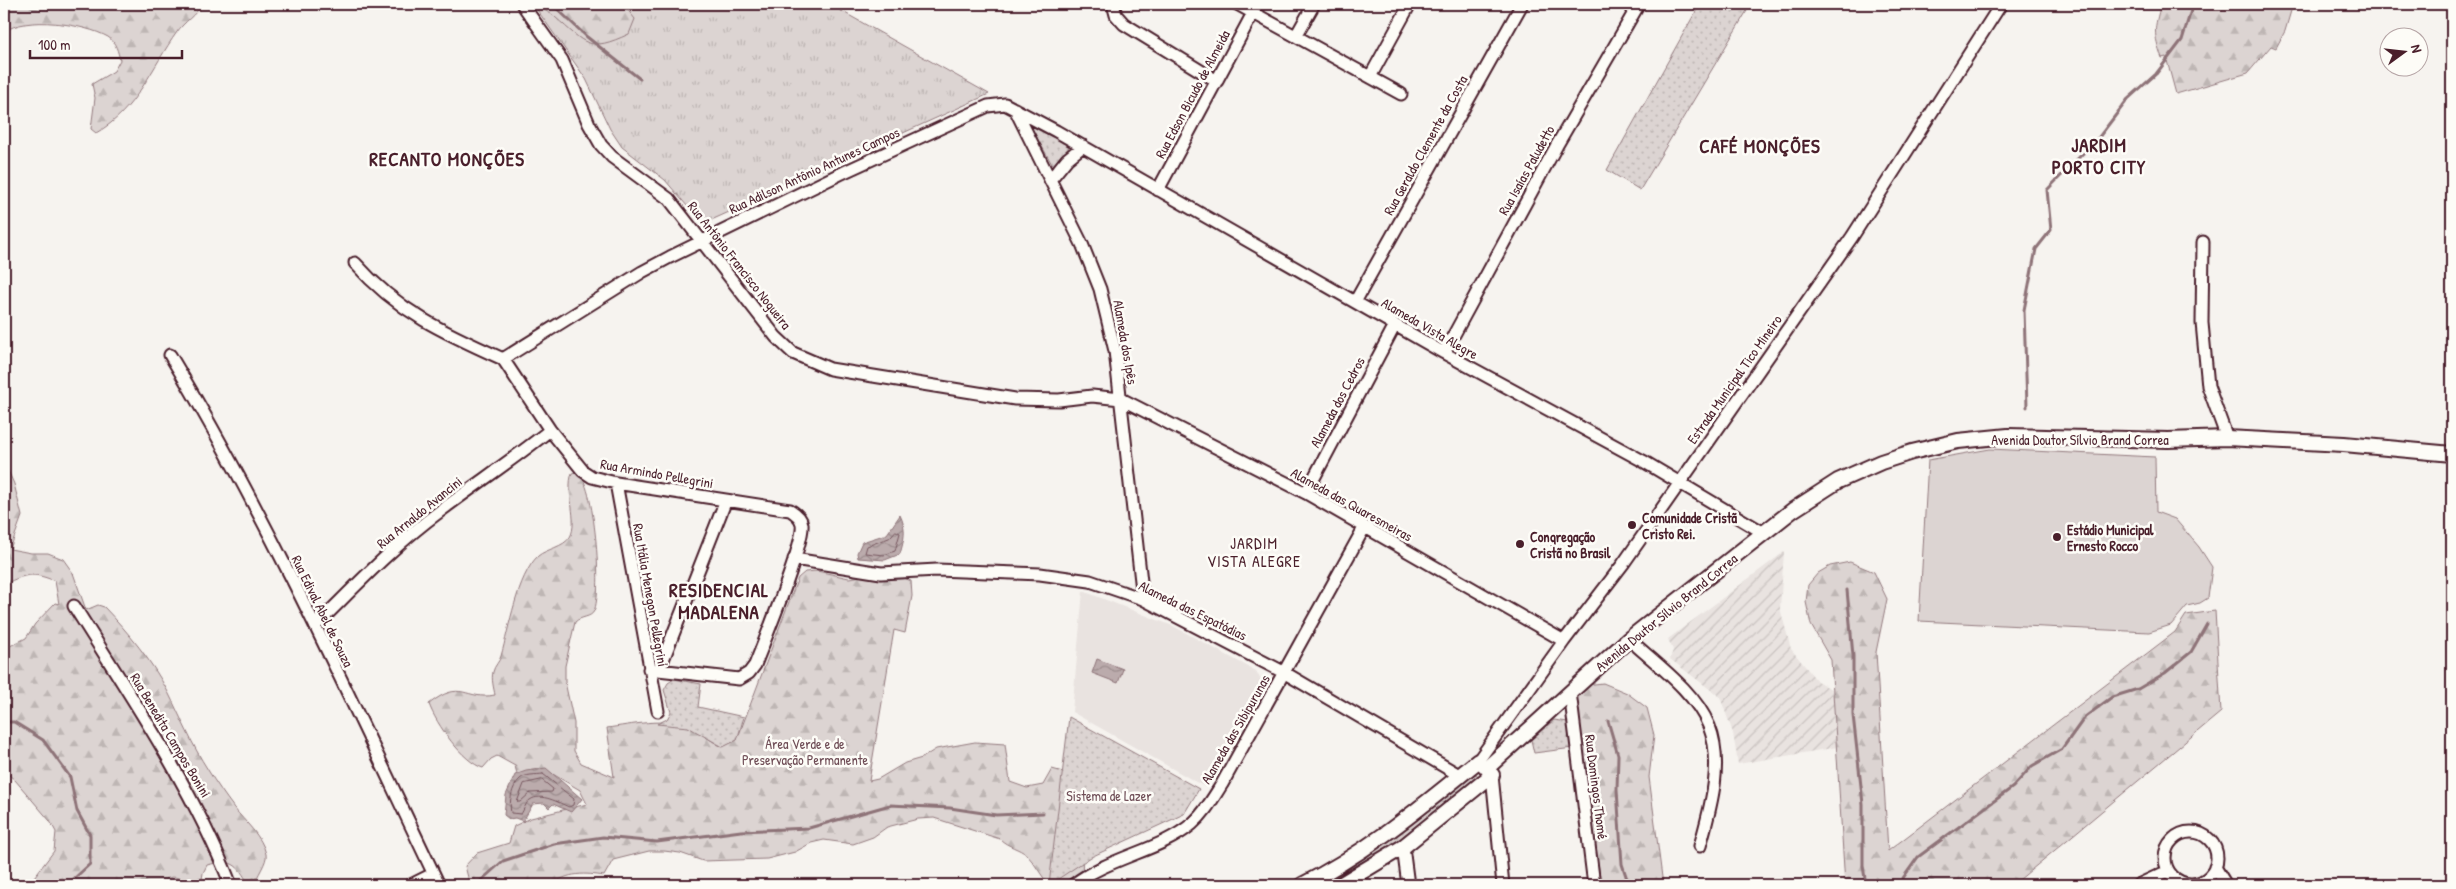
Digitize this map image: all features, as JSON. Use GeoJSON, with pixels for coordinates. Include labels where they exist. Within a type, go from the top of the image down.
{"type":"FeatureCollection","features":[{"type":"Feature","properties":{"kind":"main road","name":"Avenida Doutor Sílvio Brand Correa"},"geometry":{"type":"LineString","coordinates":[[1485,768],[1629,639],[1764,532],[1800,505],[1838,481],[1881,462],[1958,441],[2008,436],[2168,440],[2227,438],[2390,447],[2452,454]]}},
{"type":"Feature","properties":{"kind":"main road"},"geometry":{"type":"LineString","coordinates":[[1302,885],[1342,863],[1393,829],[1424,806],[1459,775],[1485,768]]}},
{"type":"Feature","properties":{"kind":"main road"},"geometry":{"type":"LineString","coordinates":[[1340,885],[1403,847],[1485,768]]}},
{"type":"Feature","properties":{"kind":"street","name":"Rua Antônio Francisco Nogueira"},"geometry":{"type":"LineString","coordinates":[[522,4],[562,60],[589,124],[601,145],[612,157],[669,199],[776,337],[793,353],[830,369],[1015,399],[1059,400],[1092,396],[1121,399]]}},
{"type":"Feature","properties":{"kind":"street"},"geometry":{"type":"LineString","coordinates":[[1113,4],[1116,15],[1124,24],[1216,81]]}},
{"type":"Feature","properties":{"kind":"street"},"geometry":{"type":"LineString","coordinates":[[1237,4],[1401,94]]}},
{"type":"Feature","properties":{"kind":"street"},"geometry":{"type":"LineString","coordinates":[[1296,36],[1314,4]]}},
{"type":"Feature","properties":{"kind":"street"},"geometry":{"type":"LineString","coordinates":[[1370,77],[1410,4]]}},
{"type":"Feature","properties":{"kind":"street","name":"Rua Geraldo Clemente da Costa"},"geometry":{"type":"LineString","coordinates":[[1355,302],[1522,4]]}},
{"type":"Feature","properties":{"kind":"street","name":"Rua Isaías Paludetto"},"geometry":{"type":"LineString","coordinates":[[1444,353],[1557,145],[1639,4]]}},
{"type":"Feature","properties":{"kind":"street","name":"Estrada Municipal Tico Mineiro"},"geometry":{"type":"LineString","coordinates":[[1485,768],[1564,641],[1623,564],[1878,198],[2001,4]]}},
{"type":"Feature","properties":{"kind":"street","name":"Rua Edson Bicudo de Almeida"},"geometry":{"type":"LineString","coordinates":[[1158,190],[1253,13]]}},
{"type":"Feature","properties":{"kind":"street","name":"Rua Adilson Antônio Antunes Campos"},"geometry":{"type":"LineString","coordinates":[[503,359],[642,272],[702,240],[988,106],[1005,104],[1015,109]]}},
{"type":"Feature","properties":{"kind":"street","name":"Alameda Vista Alegre"},"geometry":{"type":"LineString","coordinates":[[1015,109],[1764,532]]}},
{"type":"Feature","properties":{"kind":"street","name":"Alameda dos Ipês"},"geometry":{"type":"LineString","coordinates":[[1015,109],[1100,289],[1115,351],[1143,600]]}},
{"type":"Feature","properties":{"kind":"street"},"geometry":{"type":"LineString","coordinates":[[1050,180],[1067,159],[1082,146]]}},
{"type":"Feature","properties":{"kind":"street"},"geometry":{"type":"LineString","coordinates":[[2203,242],[2202,323],[2208,386],[2227,438]]}},
{"type":"Feature","properties":{"kind":"street"},"geometry":{"type":"LineString","coordinates":[[355,263],[376,287],[404,308],[445,333],[503,359]]}},
{"type":"Feature","properties":{"kind":"street","name":"Alameda dos Cedros"},"geometry":{"type":"LineString","coordinates":[[1306,494],[1395,325]]}},
{"type":"Feature","properties":{"kind":"street","name":"Rua Edival Abel de Souza"},"geometry":{"type":"LineString","coordinates":[[170,355],[215,429],[315,626],[439,885]]}},
{"type":"Feature","properties":{"kind":"street","name":"Rua Armindo Pellegrini"},"geometry":{"type":"LineString","coordinates":[[503,359],[550,430],[583,471],[596,478],[616,483],[790,510],[800,519],[802,526],[794,559]]}},
{"type":"Feature","properties":{"kind":"street","name":"Alameda das Quaresmeiras"},"geometry":{"type":"LineString","coordinates":[[1121,399],[1306,494],[1564,641]]}},
{"type":"Feature","properties":{"kind":"street","name":"Rua Arnaldo Avancini"},"geometry":{"type":"LineString","coordinates":[[315,626],[411,535],[550,430]]}},
{"type":"Feature","properties":{"kind":"street","name":"Rua Itália Menegon Pellegrini"},"geometry":{"type":"LineString","coordinates":[[616,483],[654,670],[658,711]]}},
{"type":"Feature","properties":{"kind":"street"},"geometry":{"type":"LineString","coordinates":[[726,500],[654,670],[739,679],[749,673],[755,665],[794,559]]}},
{"type":"Feature","properties":{"kind":"street","name":"Alameda das Sibipurunas"},"geometry":{"type":"LineString","coordinates":[[1073,885],[1106,864],[1178,834],[1202,815],[1222,784],[1364,528]]}},
{"type":"Feature","properties":{"kind":"street","name":"Alameda das Espatódias"},"geometry":{"type":"LineString","coordinates":[[794,559],[881,573],[937,570],[1067,577],[1090,581],[1143,600],[1284,673],[1459,775]]}},
{"type":"Feature","properties":{"kind":"street","name":"Rua Benedita Campos Bonini"},"geometry":{"type":"LineString","coordinates":[[74,606],[152,730],[194,802],[231,885]]}},
{"type":"Feature","properties":{"kind":"street"},"geometry":{"type":"LineString","coordinates":[[1629,639],[1679,685],[1698,706],[1709,725],[1714,746],[1715,773],[1711,806],[1700,846]]}},
{"type":"Feature","properties":{"kind":"street","name":"Rua Domingos Thomé"},"geometry":{"type":"LineString","coordinates":[[1570,692],[1594,885]]}},
{"type":"Feature","properties":{"kind":"street"},"geometry":{"type":"LineString","coordinates":[[1485,768],[1503,885]]}},
{"type":"Feature","properties":{"kind":"street"},"geometry":{"type":"LineString","coordinates":[[2189,832],[2200,834],[2213,845],[2216,856],[2215,867],[2210,876],[2202,883],[2185,883],[2176,879],[2168,870],[2165,860],[2167,848],[2178,836],[2189,832]]}},
{"type":"Feature","properties":{"kind":"street"},"geometry":{"type":"LineString","coordinates":[[1403,847],[1408,885]]}},
{"type":"Feature","properties":{"kind":"street"},"geometry":{"type":"LineString","coordinates":[[2215,867],[2226,885]]}},
{"type":"Feature","properties":{"kind":"street"},"geometry":{"type":"LineString","coordinates":[[2138,885],[2168,870]]}},
{"type":"Feature","properties":{"kind":"street"},"geometry":{"type":"LineString","coordinates":[[411,885],[434,874]]}},
{"type":"Feature","properties":{"kind":"shaded area"},"geometry":{"type":"Polygon","coordinates":[[[1784,552],[1780,608],[1791,649],[1817,681],[1840,694],[1844,746],[1738,764],[1733,733],[1720,697],[1670,659],[1673,650],[1668,639],[1784,552]]]}},
{"type":"Feature","properties":{"kind":"shaded area"},"geometry":{"type":"Polygon","coordinates":[[[1083,591],[1173,626],[1256,671],[1262,682],[1205,787],[1072,712],[1083,591]]]}},
{"type":"Feature","properties":{"kind":"green space"},"geometry":{"type":"Polygon","coordinates":[[[4,4],[202,4],[197,12],[177,32],[133,101],[110,124],[96,133],[91,129],[95,98],[92,84],[114,71],[120,60],[113,42],[98,32],[55,23],[26,24],[4,32],[4,4]]]}},
{"type":"Feature","properties":{"kind":"green space"},"geometry":{"type":"Polygon","coordinates":[[[533,4],[829,4],[989,94],[707,222],[699,220],[665,180],[622,147],[610,129],[586,79],[533,4]]]}},
{"type":"Feature","properties":{"kind":"green space"},"geometry":{"type":"Polygon","coordinates":[[[537,4],[623,4],[635,19],[629,34],[604,43],[588,43],[537,4]]]}},
{"type":"Feature","properties":{"kind":"green space"},"geometry":{"type":"Polygon","coordinates":[[[1700,4],[1751,4],[1640,190],[1607,170],[1700,4]]]}},
{"type":"Feature","properties":{"kind":"green space"},"geometry":{"type":"Polygon","coordinates":[[[2161,4],[2293,4],[2285,31],[2276,48],[2271,46],[2248,73],[2176,94],[2166,57],[2162,58],[2156,37],[2156,25],[2161,4]]]}},
{"type":"Feature","properties":{"kind":"green space"},"geometry":{"type":"Polygon","coordinates":[[[1035,125],[1071,145],[1053,166],[1031,127],[1035,125]]]}},
{"type":"Feature","properties":{"kind":"green space","name":"Estádio Municipal Ernesto Rocco"},"geometry":{"type":"Polygon","coordinates":[[[1990,449],[2155,457],[2156,512],[2175,519],[2199,547],[2212,567],[2208,598],[2200,603],[2187,606],[2171,625],[2149,632],[1919,621],[1928,460],[1990,449]]]}},
{"type":"Feature","properties":{"kind":"green space"},"geometry":{"type":"Polygon","coordinates":[[[4,465],[14,484],[22,516],[10,549],[31,553],[48,553],[63,559],[73,573],[86,610],[98,605],[104,607],[147,658],[162,680],[202,761],[234,808],[257,835],[264,847],[265,861],[254,885],[249,885],[241,872],[233,864],[222,862],[207,865],[203,873],[201,885],[188,885],[181,879],[174,877],[166,879],[159,885],[28,885],[54,851],[56,832],[50,821],[15,780],[4,771],[4,649],[26,638],[35,624],[55,603],[59,604],[55,581],[37,575],[21,577],[9,582],[4,594],[4,465]]]}},
{"type":"Feature","properties":{"kind":"green space","name":"Área Verde e de Preservação Permanente"},"geometry":{"type":"Polygon","coordinates":[[[577,472],[583,480],[589,495],[593,515],[598,583],[597,600],[593,613],[575,622],[565,666],[565,682],[574,723],[574,751],[581,763],[614,777],[607,728],[658,722],[669,723],[689,727],[722,747],[737,740],[798,578],[805,572],[817,571],[849,578],[867,575],[902,577],[911,581],[912,596],[905,633],[894,630],[869,781],[878,779],[905,763],[922,758],[936,749],[975,742],[1005,744],[1010,782],[1027,788],[1043,785],[1052,769],[1070,774],[1081,848],[1082,876],[1080,885],[1050,885],[1027,855],[1021,851],[1000,839],[934,818],[918,819],[887,827],[873,837],[853,844],[824,840],[811,843],[795,852],[767,859],[703,861],[680,853],[649,851],[613,860],[604,876],[577,874],[564,878],[552,885],[470,885],[465,866],[477,853],[509,843],[514,826],[531,818],[587,804],[580,790],[551,773],[518,778],[515,766],[497,756],[491,759],[483,768],[475,764],[451,741],[429,704],[440,696],[456,691],[485,696],[495,695],[492,681],[493,672],[500,658],[524,576],[538,556],[564,543],[570,537],[573,523],[570,481],[572,473],[577,472]]]}},
{"type":"Feature","properties":{"kind":"green space"},"geometry":{"type":"Polygon","coordinates":[[[1850,562],[1874,572],[1887,599],[1876,652],[1888,851],[2175,632],[2186,615],[2215,611],[2221,712],[2013,885],[1845,885],[1831,660],[1811,625],[1806,602],[1808,585],[1818,573],[1830,566],[1850,562]]]}},
{"type":"Feature","properties":{"kind":"green space"},"geometry":{"type":"Polygon","coordinates":[[[674,679],[701,684],[698,707],[744,717],[737,740],[723,747],[688,727],[657,724],[667,719],[671,712],[664,690],[668,683],[674,679]]]}},
{"type":"Feature","properties":{"kind":"green space"},"geometry":{"type":"Polygon","coordinates":[[[1603,683],[1627,693],[1647,708],[1654,735],[1649,777],[1663,885],[1601,885],[1576,694],[1586,685],[1603,683]]]}},
{"type":"Feature","properties":{"kind":"green space","name":"Sistema de Lazer"},"geometry":{"type":"Polygon","coordinates":[[[1069,717],[1199,789],[1184,814],[1091,857],[1049,885],[1069,717]]]}},
{"type":"Feature","properties":{"kind":"green space"},"geometry":{"type":"Polygon","coordinates":[[[1554,720],[1568,722],[1573,748],[1534,753],[1531,740],[1554,720]]]}},
{"type":"Feature","properties":{"kind":"green space"},"geometry":{"type":"Polygon","coordinates":[[[1473,773],[1479,776],[1378,856],[1324,885],[1315,885],[1473,773]]]}},
{"type":"Feature","properties":{"kind":"water"},"geometry":{"type":"Polygon","coordinates":[[[900,515],[904,539],[900,554],[885,560],[858,558],[857,553],[862,542],[887,534],[900,515]]]}},
{"type":"Feature","properties":{"kind":"water"},"geometry":{"type":"Polygon","coordinates":[[[1097,659],[1123,669],[1118,683],[1092,673],[1097,659]]]}},
{"type":"Feature","properties":{"kind":"water"},"geometry":{"type":"Polygon","coordinates":[[[546,768],[582,799],[571,812],[553,804],[549,808],[544,803],[533,804],[523,821],[515,818],[509,819],[504,815],[506,795],[515,775],[546,768]]]}},
{"type":"Feature","properties":{"kind":"waterway"},"geometry":{"type":"LineString","coordinates":[[552,4],[587,37],[640,79]]}},
{"type":"Feature","properties":{"kind":"waterway"},"geometry":{"type":"LineString","coordinates":[[2027,407],[2024,310],[2036,249],[2051,230],[2047,190],[2099,137],[2128,99],[2156,74],[2182,40],[2193,4]]}},
{"type":"Feature","properties":{"kind":"waterway"},"geometry":{"type":"LineString","coordinates":[[1847,590],[1853,656],[1853,715],[1863,804],[1863,866],[1866,885]]}},
{"type":"Feature","properties":{"kind":"waterway"},"geometry":{"type":"LineString","coordinates":[[1898,885],[1918,857],[2013,787],[2032,766],[2062,749],[2085,717],[2112,697],[2138,689],[2165,673],[2191,652],[2207,624]]}},
{"type":"Feature","properties":{"kind":"waterway"},"geometry":{"type":"LineString","coordinates":[[1608,721],[1618,755],[1617,790],[1622,864],[1629,885]]}},
{"type":"Feature","properties":{"kind":"waterway"},"geometry":{"type":"LineString","coordinates":[[4,722],[14,722],[43,740],[70,777],[77,811],[90,835],[90,864],[67,885]]}},
{"type":"Feature","properties":{"kind":"waterway"},"geometry":{"type":"LineString","coordinates":[[476,885],[503,861],[554,844],[603,837],[657,842],[741,831],[809,828],[890,805],[950,808],[996,815],[1043,813]]}},
{"type":"Feature","properties":{"kind":"place","name":"Comunidade Cristã Cristo Rei."},"geometry":{"type":"Point","coordinates":[1632,525]}},
{"type":"Feature","properties":{"kind":"place","name":"Estádio Municipal Ernesto Rocco"},"geometry":{"type":"Point","coordinates":[2057,537]}},
{"type":"Feature","properties":{"kind":"place","name":"Congregação Cristã no Brasil"},"geometry":{"type":"Point","coordinates":[1520,544]}},
{"type":"Feature","properties":{"kind":"district","name":"CAFÉ MONÇÕES"},"geometry":{"type":"Point","coordinates":[1760,146]}},
{"type":"Feature","properties":{"kind":"district","name":"JARDIM PORTO CITY"},"geometry":{"type":"Point","coordinates":[2099,156]}},
{"type":"Feature","properties":{"kind":"district","name":"RECANTO MONÇÕES"},"geometry":{"type":"Point","coordinates":[447,159]}},
{"type":"Feature","properties":{"kind":"district","name":"JARDIM VISTA ALEGRE"},"geometry":{"type":"Point","coordinates":[1254,552]}},
{"type":"Feature","properties":{"kind":"district","name":"RESIDENCIAL MADALENA"},"geometry":{"type":"Point","coordinates":[719,601]}}]}
